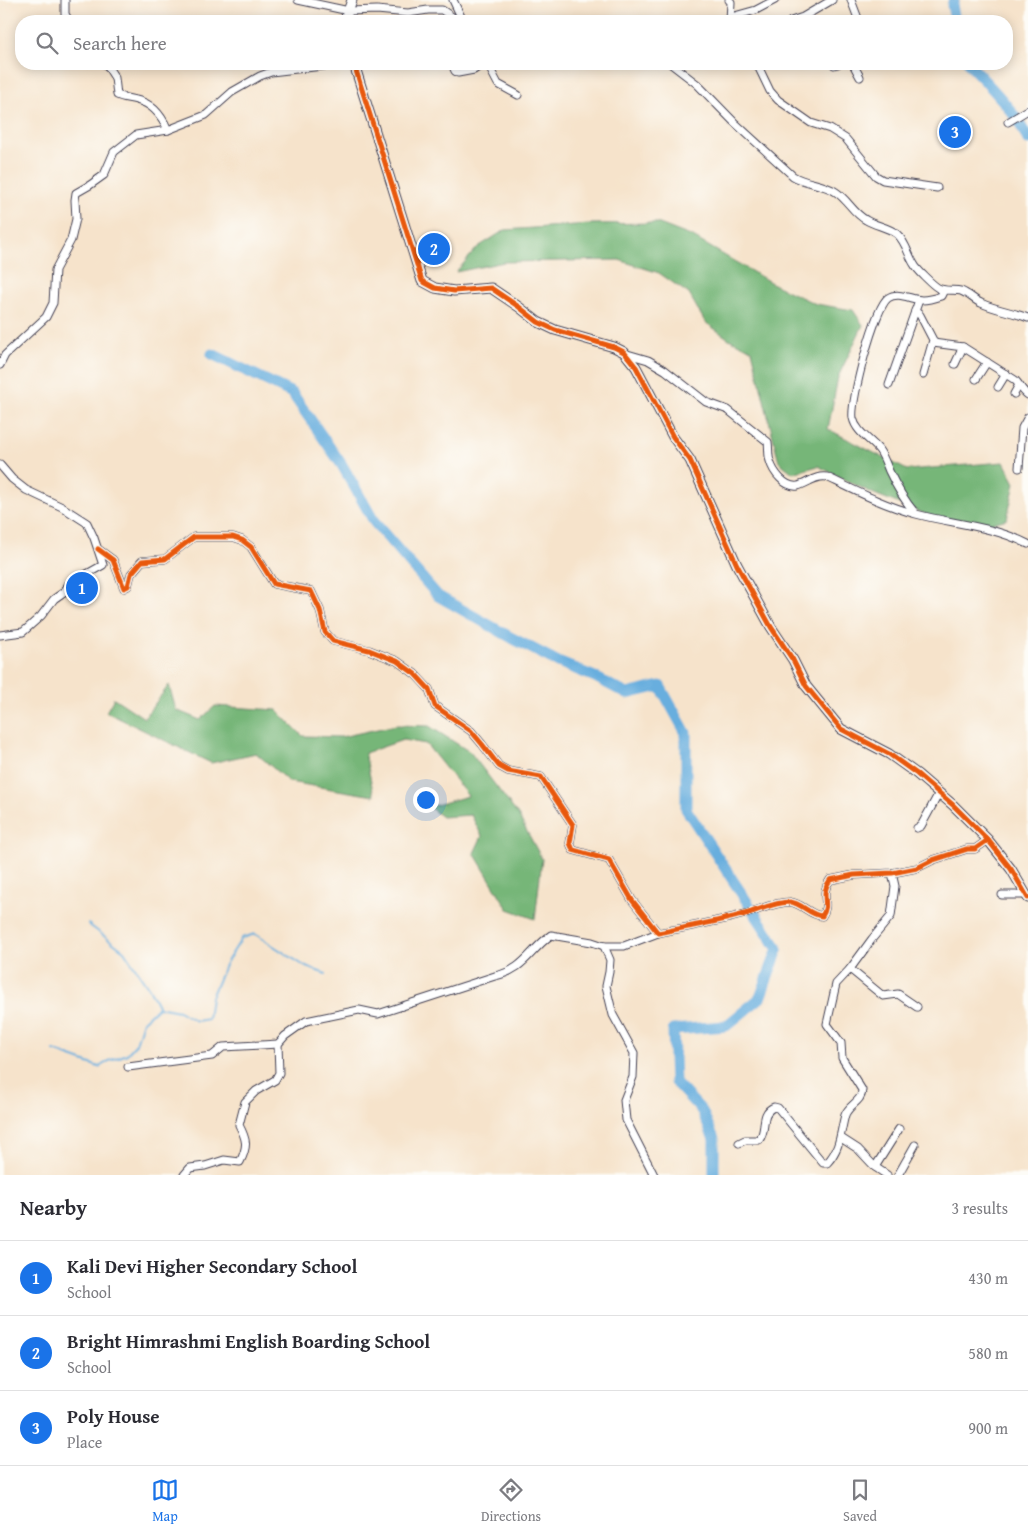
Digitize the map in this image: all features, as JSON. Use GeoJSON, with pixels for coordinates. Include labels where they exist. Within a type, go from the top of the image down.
{"type":"FeatureCollection","features":[{"type":"Feature","properties":{"kind":"street"},"geometry":{"type":"LineString","coordinates":[[65,0],[66,15]]}},
{"type":"Feature","properties":{"kind":"street"},"geometry":{"type":"LineString","coordinates":[[298,0],[349,11],[377,10],[408,13],[442,10],[449,15]]}},
{"type":"Feature","properties":{"kind":"street"},"geometry":{"type":"LineString","coordinates":[[347,15],[352,0]]}},
{"type":"Feature","properties":{"kind":"street"},"geometry":{"type":"LineString","coordinates":[[453,0],[460,15]]}},
{"type":"Feature","properties":{"kind":"street"},"geometry":{"type":"LineString","coordinates":[[729,0],[731,2],[731,15]]}},
{"type":"Feature","properties":{"kind":"street"},"geometry":{"type":"LineString","coordinates":[[742,15],[775,0]]}},
{"type":"Feature","properties":{"kind":"street"},"geometry":{"type":"LineString","coordinates":[[806,15],[832,0]]}},
{"type":"Feature","properties":{"kind":"street"},"geometry":{"type":"LineString","coordinates":[[851,0],[856,15]]}},
{"type":"Feature","properties":{"kind":"street"},"geometry":{"type":"LineString","coordinates":[[110,70],[115,78],[117,95],[143,102],[156,110],[164,120],[168,130]]}},
{"type":"Feature","properties":{"kind":"street"},"geometry":{"type":"LineString","coordinates":[[0,365],[6,356],[46,317],[53,304],[55,270],[71,240],[76,219],[76,193],[104,174],[114,152],[136,135],[168,130],[206,115],[232,92],[260,76],[270,72],[288,70]]}},
{"type":"Feature","properties":{"kind":"street"},"geometry":{"type":"LineString","coordinates":[[356,70],[422,280],[435,288],[454,291],[491,288],[538,322],[556,330],[614,347],[648,360],[665,370],[706,402],[728,410],[768,442],[769,460],[780,479],[788,484],[796,486],[820,476],[827,477],[884,504],[916,514],[990,529],[1028,544]]}},
{"type":"Feature","properties":{"kind":"street"},"geometry":{"type":"LineString","coordinates":[[454,70],[458,73],[474,70]]}},
{"type":"Feature","properties":{"kind":"street"},"geometry":{"type":"LineString","coordinates":[[491,70],[498,84],[518,95]]}},
{"type":"Feature","properties":{"kind":"street"},"geometry":{"type":"LineString","coordinates":[[679,70],[697,84],[734,122],[793,176],[802,181],[833,190],[842,196],[858,215],[892,230],[899,236],[914,265],[938,288],[959,290],[978,302],[1028,318]]}},
{"type":"Feature","properties":{"kind":"street"},"geometry":{"type":"LineString","coordinates":[[760,70],[770,91],[778,100],[811,122],[830,129],[846,139],[876,176],[883,180],[937,188]]}},
{"type":"Feature","properties":{"kind":"street"},"geometry":{"type":"LineString","coordinates":[[856,70],[860,77]]}},
{"type":"Feature","properties":{"kind":"street"},"geometry":{"type":"LineString","coordinates":[[1010,121],[1026,112]]}},
{"type":"Feature","properties":{"kind":"street"},"geometry":{"type":"LineString","coordinates":[[916,514],[900,492],[883,456],[859,429],[853,419],[855,391],[867,348],[882,306],[888,298],[904,296],[925,300],[941,296],[944,290]]}},
{"type":"Feature","properties":{"kind":"street"},"geometry":{"type":"LineString","coordinates":[[889,385],[919,300]]}},
{"type":"Feature","properties":{"kind":"street"},"geometry":{"type":"LineString","coordinates":[[915,311],[920,315],[933,340],[923,374]]}},
{"type":"Feature","properties":{"kind":"street"},"geometry":{"type":"LineString","coordinates":[[933,343],[963,347],[1006,374],[1020,385],[1022,391],[1028,395]]}},
{"type":"Feature","properties":{"kind":"street"},"geometry":{"type":"LineString","coordinates":[[955,364],[963,347]]}},
{"type":"Feature","properties":{"kind":"street"},"geometry":{"type":"LineString","coordinates":[[624,352],[636,367],[673,437],[690,460],[737,565],[771,627],[793,660],[806,686],[841,729],[889,754],[917,774],[953,805],[988,840],[1011,869],[1027,897]]}},
{"type":"Feature","properties":{"kind":"street"},"geometry":{"type":"LineString","coordinates":[[976,379],[987,362]]}},
{"type":"Feature","properties":{"kind":"street"},"geometry":{"type":"LineString","coordinates":[[998,387],[1006,374]]}},
{"type":"Feature","properties":{"kind":"street"},"geometry":{"type":"LineString","coordinates":[[1014,394],[1020,385]]}},
{"type":"Feature","properties":{"kind":"street"},"geometry":{"type":"LineString","coordinates":[[1019,468],[1022,428],[1028,417]]}},
{"type":"Feature","properties":{"kind":"street"},"geometry":{"type":"LineString","coordinates":[[0,465],[12,479],[26,490],[62,507],[87,523],[103,565],[69,584],[64,592],[54,599],[41,616],[23,632],[0,635]]}},
{"type":"Feature","properties":{"kind":"street"},"geometry":{"type":"LineString","coordinates":[[98,549],[113,560],[124,588],[128,586],[131,574],[142,561],[165,559],[194,537],[233,537],[242,540],[251,548],[274,584],[311,591],[320,610],[325,632],[332,641],[369,650],[397,661],[415,674],[429,689],[435,706],[471,731],[499,766],[508,770],[541,777],[573,824],[570,843],[573,850],[609,860],[632,900],[658,933]]}},
{"type":"Feature","properties":{"kind":"street"},"geometry":{"type":"LineString","coordinates":[[917,828],[921,826],[939,793]]}},
{"type":"Feature","properties":{"kind":"street"},"geometry":{"type":"LineString","coordinates":[[184,1175],[190,1168],[224,1160],[240,1162],[246,1150],[245,1137],[239,1125],[244,1102],[256,1091],[276,1080],[279,1073],[278,1044],[285,1036],[306,1021],[359,1010],[378,1014],[506,974],[519,966],[544,940],[552,935],[604,946],[624,946],[658,933],[744,915],[761,910],[772,904],[790,902],[797,904],[810,913],[822,916],[826,905],[824,892],[830,880],[854,875],[892,873],[917,868],[933,860],[967,849],[975,850],[988,840]]}},
{"type":"Feature","properties":{"kind":"street"},"geometry":{"type":"LineString","coordinates":[[738,1143],[745,1140],[759,1140],[764,1135],[765,1116],[770,1108],[774,1107],[778,1108],[823,1163],[827,1163],[832,1158],[841,1138],[845,1115],[851,1105],[862,1095],[862,1090],[842,1058],[841,1043],[827,1024],[836,984],[891,916],[895,886],[892,873]]}},
{"type":"Feature","properties":{"kind":"street"},"geometry":{"type":"LineString","coordinates":[[1002,895],[1027,897]]}},
{"type":"Feature","properties":{"kind":"street"},"geometry":{"type":"LineString","coordinates":[[604,946],[610,960],[606,986],[613,1016],[634,1053],[633,1077],[624,1100],[626,1120],[654,1175]]}},
{"type":"Feature","properties":{"kind":"street"},"geometry":{"type":"LineString","coordinates":[[850,969],[883,996],[898,994],[917,1007]]}},
{"type":"Feature","properties":{"kind":"street"},"geometry":{"type":"LineString","coordinates":[[128,1067],[212,1056],[223,1048],[278,1044]]}},
{"type":"Feature","properties":{"kind":"street"},"geometry":{"type":"LineString","coordinates":[[875,1167],[899,1129]]}},
{"type":"Feature","properties":{"kind":"street"},"geometry":{"type":"LineString","coordinates":[[841,1138],[858,1149],[875,1167],[887,1175]]}},
{"type":"Feature","properties":{"kind":"street"},"geometry":{"type":"LineString","coordinates":[[898,1175],[915,1145]]}},
{"type":"Feature","properties":{"kind":"green space"},"geometry":{"type":"Polygon","coordinates":[[[657,223],[693,237],[775,285],[816,304],[853,310],[863,325],[838,377],[828,429],[907,470],[1004,462],[1015,483],[1007,519],[983,526],[930,516],[872,493],[818,466],[793,473],[779,462],[752,350],[729,339],[705,322],[689,294],[659,273],[619,260],[504,262],[456,272],[478,247],[505,230],[589,224],[657,223]]]}},
{"type":"Feature","properties":{"kind":"green space"},"geometry":{"type":"Polygon","coordinates":[[[169,685],[176,710],[200,720],[215,706],[277,710],[303,736],[341,737],[396,725],[429,726],[470,752],[518,815],[542,859],[535,919],[508,909],[474,853],[482,836],[471,815],[442,817],[429,807],[468,796],[426,744],[403,740],[365,753],[374,796],[289,782],[256,753],[211,763],[106,712],[114,698],[144,718],[169,685]]]}},
{"type":"Feature","properties":{"kind":"waterway"},"geometry":{"type":"LineString","coordinates":[[954,0],[952,5],[954,15]]}},
{"type":"Feature","properties":{"kind":"waterway"},"geometry":{"type":"LineString","coordinates":[[975,70],[1009,109],[1028,140]]}},
{"type":"Feature","properties":{"kind":"waterway"},"geometry":{"type":"LineString","coordinates":[[212,354],[292,393],[342,465],[375,523],[438,596],[558,662],[595,677],[627,694],[660,686],[686,733],[686,809],[778,949],[760,998],[726,1026],[673,1030],[675,1082],[702,1111],[714,1139],[714,1175]]}},
{"type":"Feature","properties":{"kind":"waterway"},"geometry":{"type":"LineString","coordinates":[[88,924],[124,951],[150,990],[158,1006]]}},
{"type":"Feature","properties":{"kind":"waterway"},"geometry":{"type":"LineString","coordinates":[[54,1051],[99,1067],[127,1054],[136,1044],[143,1021],[158,1007],[179,1011],[196,1021],[208,1019],[211,997],[226,963],[242,938],[255,934],[306,967],[326,974]]}},
{"type":"Feature","properties":{"kind":"cycle path"},"geometry":{"type":"LineString","coordinates":[[356,70],[422,281],[435,288],[454,291],[491,288],[538,322],[555,330],[614,347],[624,352],[636,367],[673,437],[690,460],[737,565],[771,627],[793,660],[806,686],[841,729],[889,754],[917,774],[953,805],[988,840],[1011,869],[1028,898]]}},
{"type":"Feature","properties":{"kind":"cycle path"},"geometry":{"type":"LineString","coordinates":[[98,549],[113,560],[124,588],[128,586],[131,574],[142,561],[165,559],[194,537],[233,537],[242,540],[251,547],[274,584],[311,591],[320,610],[325,632],[333,641],[369,650],[397,661],[415,674],[429,689],[435,706],[471,731],[499,766],[508,771],[541,777],[573,825],[570,843],[573,850],[609,860],[632,900],[658,933],[734,917],[784,902],[798,904],[813,914],[822,916],[826,907],[825,890],[830,880],[854,875],[892,873],[917,868],[933,860],[967,849],[975,849],[988,840]]}},
{"type":"Feature","properties":{"kind":"place","name":"Poly House"},"geometry":{"type":"Point","coordinates":[955,132]}},
{"type":"Feature","properties":{"kind":"place","name":"Bright Himrashmi English Boarding School"},"geometry":{"type":"Point","coordinates":[434,249]}},
{"type":"Feature","properties":{"kind":"place","name":"Kali Devi Higher Secondary School"},"geometry":{"type":"Point","coordinates":[82,588]}}]}
